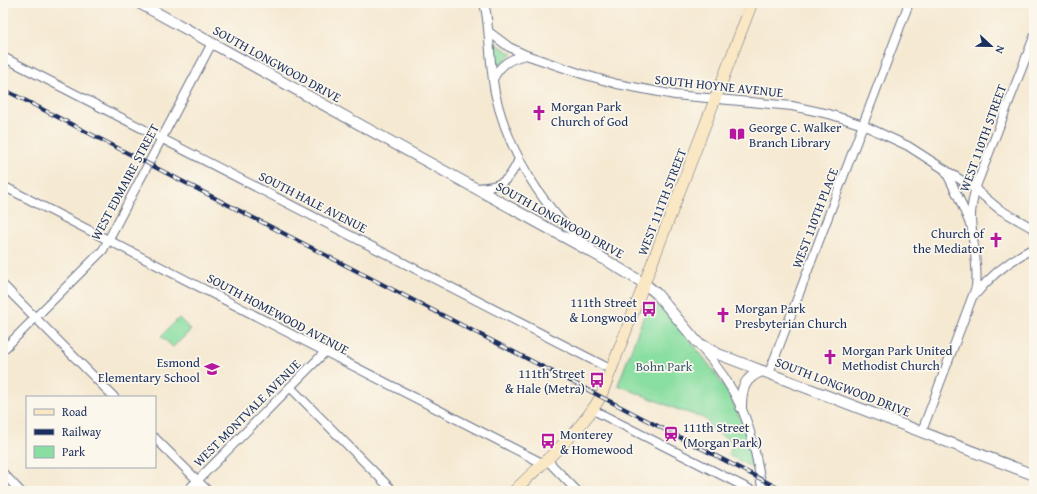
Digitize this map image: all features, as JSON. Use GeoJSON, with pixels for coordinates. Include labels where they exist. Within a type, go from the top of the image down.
{"type":"FeatureCollection","features":[{"type":"Feature","properties":{"kind":"main road","name":"WEST 111TH STREET"},"geometry":{"type":"LineString","coordinates":[[514,491],[579,427],[594,410],[601,396],[752,3]]}},
{"type":"Feature","properties":{"kind":"street","name":"SOUTH LONGWOOD DRIVE"},"geometry":{"type":"LineString","coordinates":[[139,3],[604,259],[645,284],[656,293],[697,342],[718,354],[1034,475]]}},
{"type":"Feature","properties":{"kind":"street"},"geometry":{"type":"LineString","coordinates":[[484,3],[487,7],[493,79],[502,117],[519,159],[534,186],[552,210],[571,231],[604,259]]}},
{"type":"Feature","properties":{"kind":"street","name":"WEST 110TH PLACE"},"geometry":{"type":"LineString","coordinates":[[766,372],[909,3]]}},
{"type":"Feature","properties":{"kind":"street","name":"SOUTH HOYNE AVENUE"},"geometry":{"type":"LineString","coordinates":[[489,32],[509,47],[526,56],[617,84],[675,95],[769,103],[807,109],[863,125],[908,146],[975,189],[999,209],[1034,229]]}},
{"type":"Feature","properties":{"kind":"street","name":"WEST 110TH STREET"},"geometry":{"type":"LineString","coordinates":[[922,431],[974,296],[978,278],[976,249],[972,231],[972,204],[975,189],[1034,37]]}},
{"type":"Feature","properties":{"kind":"street","name":"WEST EDMAIRE STREET"},"geometry":{"type":"LineString","coordinates":[[3,350],[103,250],[212,43]]}},
{"type":"Feature","properties":{"kind":"street"},"geometry":{"type":"LineString","coordinates":[[493,79],[501,67],[507,62],[514,58],[526,56]]}},
{"type":"Feature","properties":{"kind":"street","name":"SOUTH HALE AVENUE"},"geometry":{"type":"LineString","coordinates":[[3,57],[612,370]]}},
{"type":"Feature","properties":{"kind":"street"},"geometry":{"type":"LineString","coordinates":[[476,188],[491,188],[504,182],[513,172],[519,159]]}},
{"type":"Feature","properties":{"kind":"street"},"geometry":{"type":"LineString","coordinates":[[945,169],[972,231]]}},
{"type":"Feature","properties":{"kind":"street","name":"SOUTH HOMEWOOD AVENUE"},"geometry":{"type":"LineString","coordinates":[[3,186],[324,352],[544,461],[576,491]]}},
{"type":"Feature","properties":{"kind":"street"},"geometry":{"type":"LineString","coordinates":[[974,296],[980,288],[999,271],[1022,254],[1034,248]]}},
{"type":"Feature","properties":{"kind":"street"},"geometry":{"type":"LineString","coordinates":[[3,285],[113,396]]}},
{"type":"Feature","properties":{"kind":"street"},"geometry":{"type":"LineString","coordinates":[[697,342],[714,362],[741,407],[754,449],[763,491]]}},
{"type":"Feature","properties":{"kind":"street","name":"WEST MONTVALE AVENUE"},"geometry":{"type":"LineString","coordinates":[[187,491],[324,352]]}},
{"type":"Feature","properties":{"kind":"street"},"geometry":{"type":"LineString","coordinates":[[741,407],[741,393],[744,385],[756,373],[766,372]]}},
{"type":"Feature","properties":{"kind":"street"},"geometry":{"type":"LineString","coordinates":[[290,387],[393,491]]}},
{"type":"Feature","properties":{"kind":"street"},"geometry":{"type":"LineString","coordinates":[[594,410],[753,491]]}},
{"type":"Feature","properties":{"kind":"street"},"geometry":{"type":"LineString","coordinates":[[156,439],[208,491]]}},
{"type":"Feature","properties":{"kind":"street"},"geometry":{"type":"LineString","coordinates":[[3,474],[20,491]]}},
{"type":"Feature","properties":{"kind":"green space"},"geometry":{"type":"Polygon","coordinates":[[[495,43],[513,54],[497,66],[495,43]]]}},
{"type":"Feature","properties":{"kind":"green space","name":"Bohn Park"},"geometry":{"type":"Polygon","coordinates":[[[654,302],[663,309],[693,345],[710,366],[725,389],[744,427],[755,469],[728,455],[734,443],[716,432],[705,419],[618,385],[648,305],[654,302]]]}},
{"type":"Feature","properties":{"kind":"green space"},"geometry":{"type":"Polygon","coordinates":[[[179,318],[191,330],[173,347],[161,336],[179,318]]]}},
{"type":"Feature","properties":{"kind":"railway"},"geometry":{"type":"LineString","coordinates":[[3,89],[784,491]]}},
{"type":"Feature","properties":{"kind":"place","name":"Morgan Park Church of God"},"geometry":{"type":"Point","coordinates":[539,113]}},
{"type":"Feature","properties":{"kind":"place","name":"George C. Walker Branch Library"},"geometry":{"type":"Point","coordinates":[737,134]}},
{"type":"Feature","properties":{"kind":"place","name":"Church of the Mediator"},"geometry":{"type":"Point","coordinates":[996,240]}},
{"type":"Feature","properties":{"kind":"place","name":"111th Street & Longwood"},"geometry":{"type":"Point","coordinates":[649,309]}},
{"type":"Feature","properties":{"kind":"place","name":"Morgan Park Presbyterian Church"},"geometry":{"type":"Point","coordinates":[723,315]}},
{"type":"Feature","properties":{"kind":"place","name":"Morgan Park United Methodist Church"},"geometry":{"type":"Point","coordinates":[830,357]}},
{"type":"Feature","properties":{"kind":"place","name":"Esmond Elementary School"},"geometry":{"type":"Point","coordinates":[212,369]}},
{"type":"Feature","properties":{"kind":"place","name":"111th Street & Hale (Metra)"},"geometry":{"type":"Point","coordinates":[597,380]}},
{"type":"Feature","properties":{"kind":"place","name":"111th Street (Morgan Park)"},"geometry":{"type":"Point","coordinates":[671,434]}},
{"type":"Feature","properties":{"kind":"place","name":"Monterey & Homewood"},"geometry":{"type":"Point","coordinates":[548,441]}}]}
